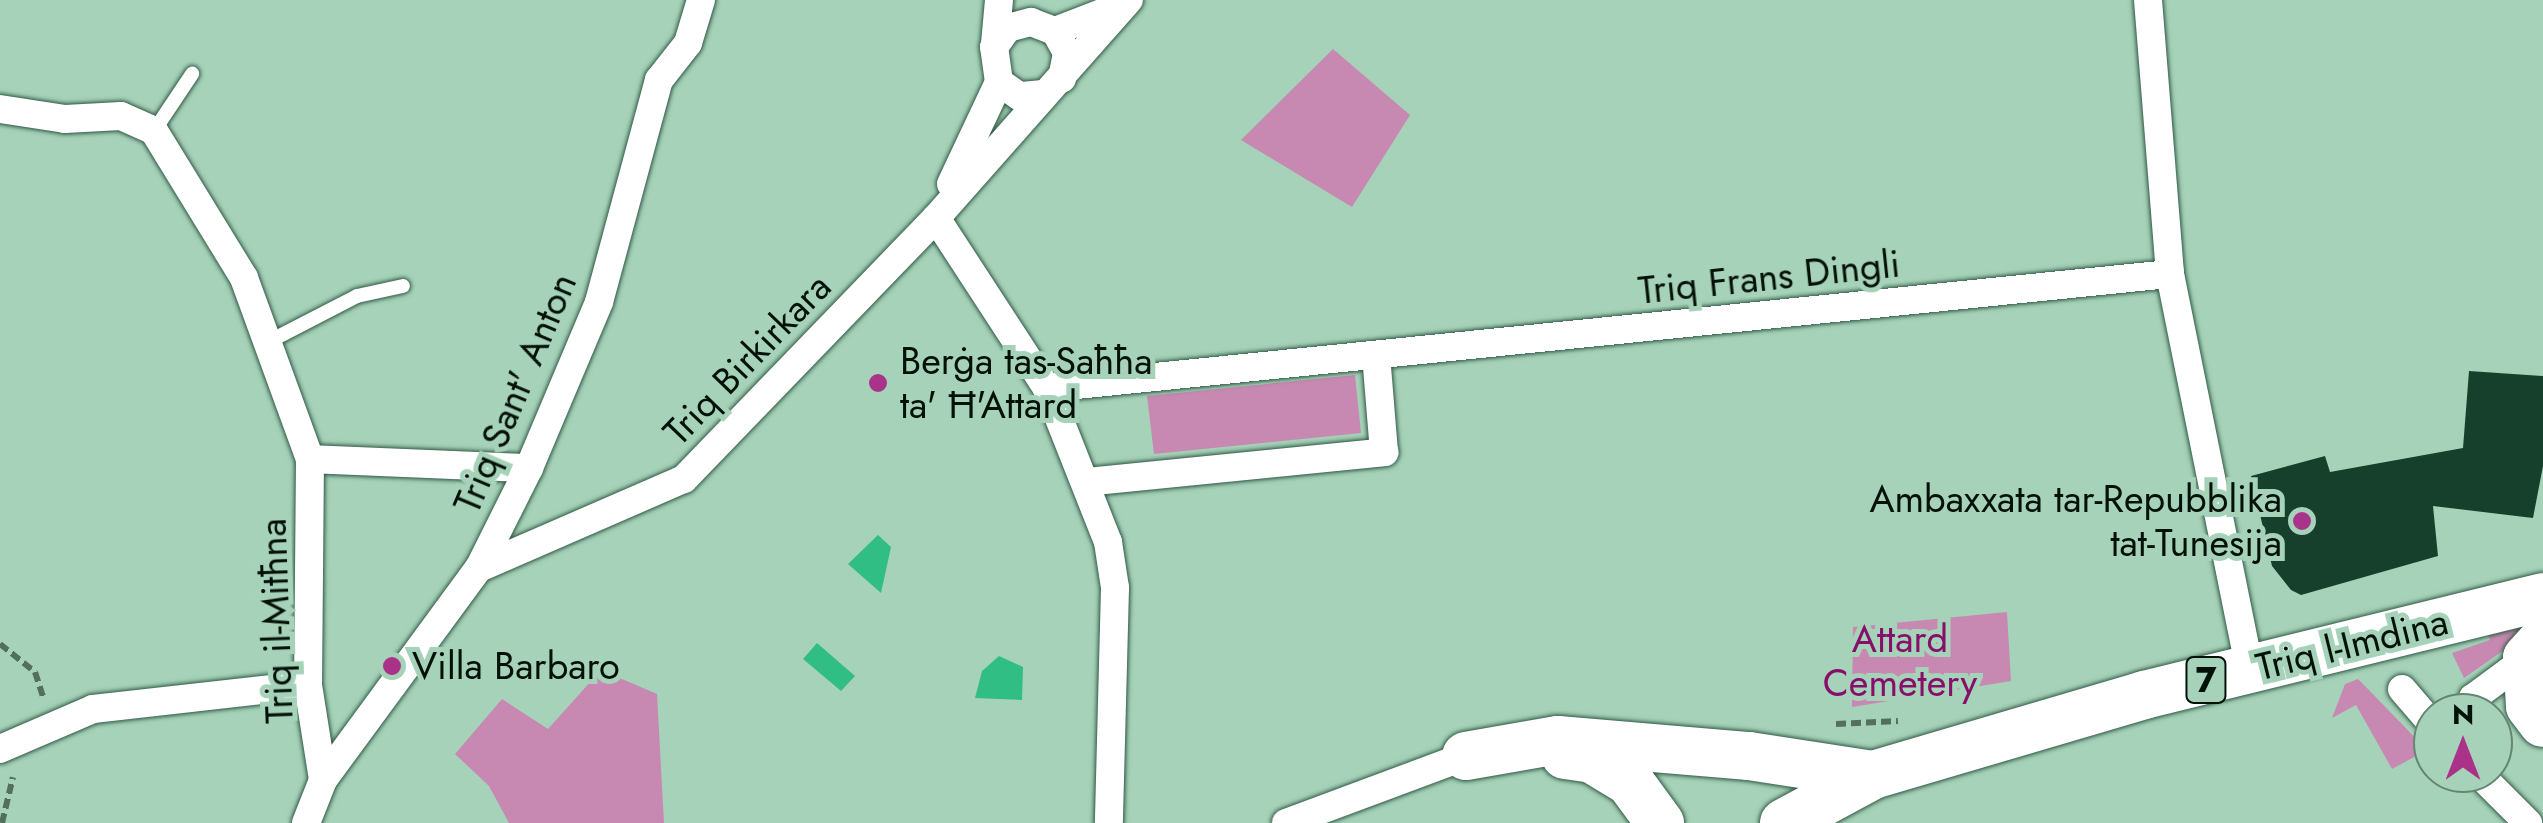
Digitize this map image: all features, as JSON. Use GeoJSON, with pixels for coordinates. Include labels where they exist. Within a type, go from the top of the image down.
{"type":"FeatureCollection","features":[{"type":"Feature","properties":{"kind":"highway","name":"Triq l-Imdina"},"geometry":{"type":"LineString","coordinates":[[1873,775],[2249,653],[2543,596]]}},
{"type":"Feature","properties":{"kind":"highway"},"geometry":{"type":"LineString","coordinates":[[2535,649],[2530,706],[2543,723]]}},
{"type":"Feature","properties":{"kind":"highway"},"geometry":{"type":"LineString","coordinates":[[1466,756],[1558,740],[1749,756],[1873,775]]}},
{"type":"Feature","properties":{"kind":"highway"},"geometry":{"type":"LineString","coordinates":[[1466,756],[1592,759],[1630,782],[1660,823]]}},
{"type":"Feature","properties":{"kind":"highway"},"geometry":{"type":"LineString","coordinates":[[1784,823],[1873,775]]}},
{"type":"Feature","properties":{"kind":"street","name":"Triq Sant' Anton"},"geometry":{"type":"LineString","coordinates":[[306,823],[323,780],[479,568],[530,468],[600,302],[658,80],[688,43],[700,0]]}},
{"type":"Feature","properties":{"kind":"street"},"geometry":{"type":"LineString","coordinates":[[999,0],[992,60],[999,82],[1019,96],[1052,86],[1067,53],[1012,0]]}},
{"type":"Feature","properties":{"kind":"street"},"geometry":{"type":"LineString","coordinates":[[2148,0],[2170,274],[2249,653]]}},
{"type":"Feature","properties":{"kind":"street","name":"Triq Birkirkara"},"geometry":{"type":"LineString","coordinates":[[995,44],[1008,28],[1043,27],[1126,2]]}},
{"type":"Feature","properties":{"kind":"street","name":"Triq Birkirkara"},"geometry":{"type":"LineString","coordinates":[[479,568],[684,479],[936,218],[1126,2]]}},
{"type":"Feature","properties":{"kind":"street","name":"Triq Birkirkara"},"geometry":{"type":"LineString","coordinates":[[936,218],[999,82]]}},
{"type":"Feature","properties":{"kind":"street"},"geometry":{"type":"LineString","coordinates":[[0,110],[66,119],[121,116],[154,132]]}},
{"type":"Feature","properties":{"kind":"street","name":"Triq il-Mitħna"},"geometry":{"type":"LineString","coordinates":[[154,132],[244,278],[310,458],[308,685],[323,780]]}},
{"type":"Feature","properties":{"kind":"street"},"geometry":{"type":"LineString","coordinates":[[936,218],[1047,388],[1108,542],[1116,588],[1109,823]]}},
{"type":"Feature","properties":{"kind":"street","name":"Triq Frans Dingli"},"geometry":{"type":"LineString","coordinates":[[1047,388],[2170,274]]}},
{"type":"Feature","properties":{"kind":"street"},"geometry":{"type":"LineString","coordinates":[[1086,482],[1384,452],[1376,355]]}},
{"type":"Feature","properties":{"kind":"street"},"geometry":{"type":"LineString","coordinates":[[310,458],[530,468]]}},
{"type":"Feature","properties":{"kind":"street"},"geometry":{"type":"LineString","coordinates":[[2479,693],[2535,649]]}},
{"type":"Feature","properties":{"kind":"street"},"geometry":{"type":"LineString","coordinates":[[12,743],[92,709],[308,685]]}},
{"type":"Feature","properties":{"kind":"street"},"geometry":{"type":"LineString","coordinates":[[2402,689],[2413,701]]}},
{"type":"Feature","properties":{"kind":"street"},"geometry":{"type":"LineString","coordinates":[[1286,823],[1466,756]]}},
{"type":"Feature","properties":{"kind":"street"},"geometry":{"type":"LineString","coordinates":[[2498,793],[2528,823]]}},
{"type":"Feature","properties":{"kind":"lane"},"geometry":{"type":"LineString","coordinates":[[154,132],[192,74]]}},
{"type":"Feature","properties":{"kind":"lane"},"geometry":{"type":"LineString","coordinates":[[268,342],[357,296],[403,286]]}},
{"type":"Feature","properties":{"kind":"path"},"geometry":{"type":"LineString","coordinates":[[0,644],[36,672],[46,706],[12,743]]}},
{"type":"Feature","properties":{"kind":"green space"},"geometry":{"type":"Polygon","coordinates":[[[1333,49],[1410,115],[1352,207],[1241,140],[1333,49]]]}},
{"type":"Feature","properties":{"kind":"green space"},"geometry":{"type":"Polygon","coordinates":[[[1355,375],[1361,433],[1154,454],[1147,396],[1355,375]]]}},
{"type":"Feature","properties":{"kind":"green space"},"geometry":{"type":"Polygon","coordinates":[[[2538,609],[2517,641],[2464,678],[2452,653],[2490,640],[2484,623],[2538,609]]]}},
{"type":"Feature","properties":{"kind":"green space","name":"Attard Cemetery"},"geometry":{"type":"Polygon","coordinates":[[[2007,612],[2011,681],[1852,707],[1853,627],[2007,612]]]}},
{"type":"Feature","properties":{"kind":"green space"},"geometry":{"type":"Polygon","coordinates":[[[601,670],[657,694],[664,823],[509,823],[489,786],[455,754],[502,699],[548,729],[601,670]]]}},
{"type":"Feature","properties":{"kind":"green space"},"geometry":{"type":"Polygon","coordinates":[[[2358,679],[2413,736],[2413,758],[2392,769],[2356,705],[2332,718],[2345,684],[2358,679]]]}},
{"type":"Feature","properties":{"kind":"shaded area"},"geometry":{"type":"Polygon","coordinates":[[[878,535],[891,547],[881,593],[848,564],[878,535]]]}},
{"type":"Feature","properties":{"kind":"shaded area"},"geometry":{"type":"Polygon","coordinates":[[[817,643],[855,676],[841,691],[803,659],[817,643]]]}},
{"type":"Feature","properties":{"kind":"shaded area"},"geometry":{"type":"Polygon","coordinates":[[[999,656],[1023,667],[1022,700],[975,698],[982,671],[999,656]]]}},
{"type":"Feature","properties":{"kind":"building"},"geometry":{"type":"Polygon","coordinates":[[[2469,371],[2543,376],[2543,466],[2533,518],[2433,506],[2438,556],[2301,595],[2291,590],[2272,566],[2251,476],[2325,456],[2330,472],[2463,448],[2469,371]]]}},
{"type":"Feature","properties":{"kind":"place","name":"Berġa tas-Saħħa ta' Ħ'Attard"},"geometry":{"type":"Point","coordinates":[878,383]}},
{"type":"Feature","properties":{"kind":"place","name":"Ambaxxata tar-Repubblika tat-Tunesija"},"geometry":{"type":"Point","coordinates":[2302,521]}},
{"type":"Feature","properties":{"kind":"place","name":"Villa Barbaro"},"geometry":{"type":"Point","coordinates":[392,666]}}]}
